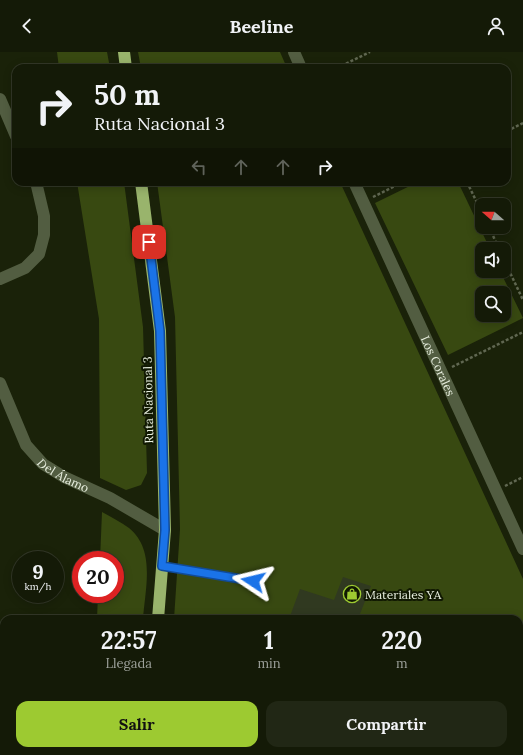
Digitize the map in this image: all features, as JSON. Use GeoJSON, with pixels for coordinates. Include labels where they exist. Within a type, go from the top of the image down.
{"type":"FeatureCollection","features":[{"type":"Feature","properties":{"kind":"highway"},"geometry":{"type":"LineString","coordinates":[[124,52],[126,64]]}},
{"type":"Feature","properties":{"kind":"highway","name":"Ruta Nacional 3"},"geometry":{"type":"LineString","coordinates":[[142,186],[160,331],[165,530],[158,615]]}},
{"type":"Feature","properties":{"kind":"street"},"geometry":{"type":"LineString","coordinates":[[294,52],[299,64]]}},
{"type":"Feature","properties":{"kind":"street"},"geometry":{"type":"LineString","coordinates":[[0,99],[12,127]]}},
{"type":"Feature","properties":{"kind":"street"},"geometry":{"type":"LineString","coordinates":[[0,279],[25,268],[39,254],[44,236],[44,216],[37,186]]}},
{"type":"Feature","properties":{"kind":"street","name":"Los Corales"},"geometry":{"type":"LineString","coordinates":[[356,186],[523,549]]}},
{"type":"Feature","properties":{"kind":"street","name":"Del Álamo"},"geometry":{"type":"LineString","coordinates":[[0,383],[3,397],[26,445],[43,464],[64,477],[110,498],[165,530]]}},
{"type":"Feature","properties":{"kind":"lane"},"geometry":{"type":"LineString","coordinates":[[162,566],[253,581]]}},
{"type":"Feature","properties":{"kind":"path"},"geometry":{"type":"LineString","coordinates":[[344,64],[370,52]]}},
{"type":"Feature","properties":{"kind":"path"},"geometry":{"type":"LineString","coordinates":[[511,129],[523,123]]}},
{"type":"Feature","properties":{"kind":"path"},"geometry":{"type":"LineString","coordinates":[[363,202],[396,186]]}},
{"type":"Feature","properties":{"kind":"path"},"geometry":{"type":"LineString","coordinates":[[469,186],[475,199]]}},
{"type":"Feature","properties":{"kind":"path"},"geometry":{"type":"LineString","coordinates":[[511,275],[523,300]]}},
{"type":"Feature","properties":{"kind":"path"},"geometry":{"type":"LineString","coordinates":[[442,372],[523,332]]}},
{"type":"Feature","properties":{"kind":"path"},"geometry":{"type":"LineString","coordinates":[[496,491],[523,478]]}},
{"type":"Feature","properties":{"kind":"green space"},"geometry":{"type":"Polygon","coordinates":[[[57,52],[107,52],[109,64],[58,64],[57,52]]]}},
{"type":"Feature","properties":{"kind":"green space"},"geometry":{"type":"Polygon","coordinates":[[[138,52],[280,52],[285,64],[140,64],[138,52]]]}},
{"type":"Feature","properties":{"kind":"green space"},"geometry":{"type":"Polygon","coordinates":[[[78,186],[125,186],[143,327],[147,473],[141,485],[126,490],[100,478],[99,319],[78,186]]]}},
{"type":"Feature","properties":{"kind":"green space"},"geometry":{"type":"Polygon","coordinates":[[[158,186],[342,186],[523,579],[523,615],[174,615],[180,529],[175,317],[158,186]]]}},
{"type":"Feature","properties":{"kind":"green space"},"geometry":{"type":"Polygon","coordinates":[[[410,186],[460,186],[475,218],[475,234],[483,234],[487,242],[475,242],[475,278],[503,278],[507,286],[475,286],[475,322],[511,322],[511,293],[523,318],[448,355],[375,203],[410,186]]]}},
{"type":"Feature","properties":{"kind":"green space"},"geometry":{"type":"Polygon","coordinates":[[[102,512],[129,528],[137,537],[143,547],[146,559],[147,583],[143,615],[97,615],[98,603],[124,603],[124,551],[100,551],[102,512]]]}},
{"type":"Feature","properties":{"kind":"building","name":"Materiales YA"},"geometry":{"type":"Polygon","coordinates":[[[343,577],[371,586],[360,615],[290,615],[300,589],[334,600],[343,577]]]}},
{"type":"Feature","properties":{"kind":"place","name":"Materiales YA"},"geometry":{"type":"Point","coordinates":[352,594]}},
{"type":"Feature","properties":{"kind":"route"},"geometry":{"type":"LineString","coordinates":[[149,242],[160,331],[165,530],[162,566],[253,581]]}}]}
